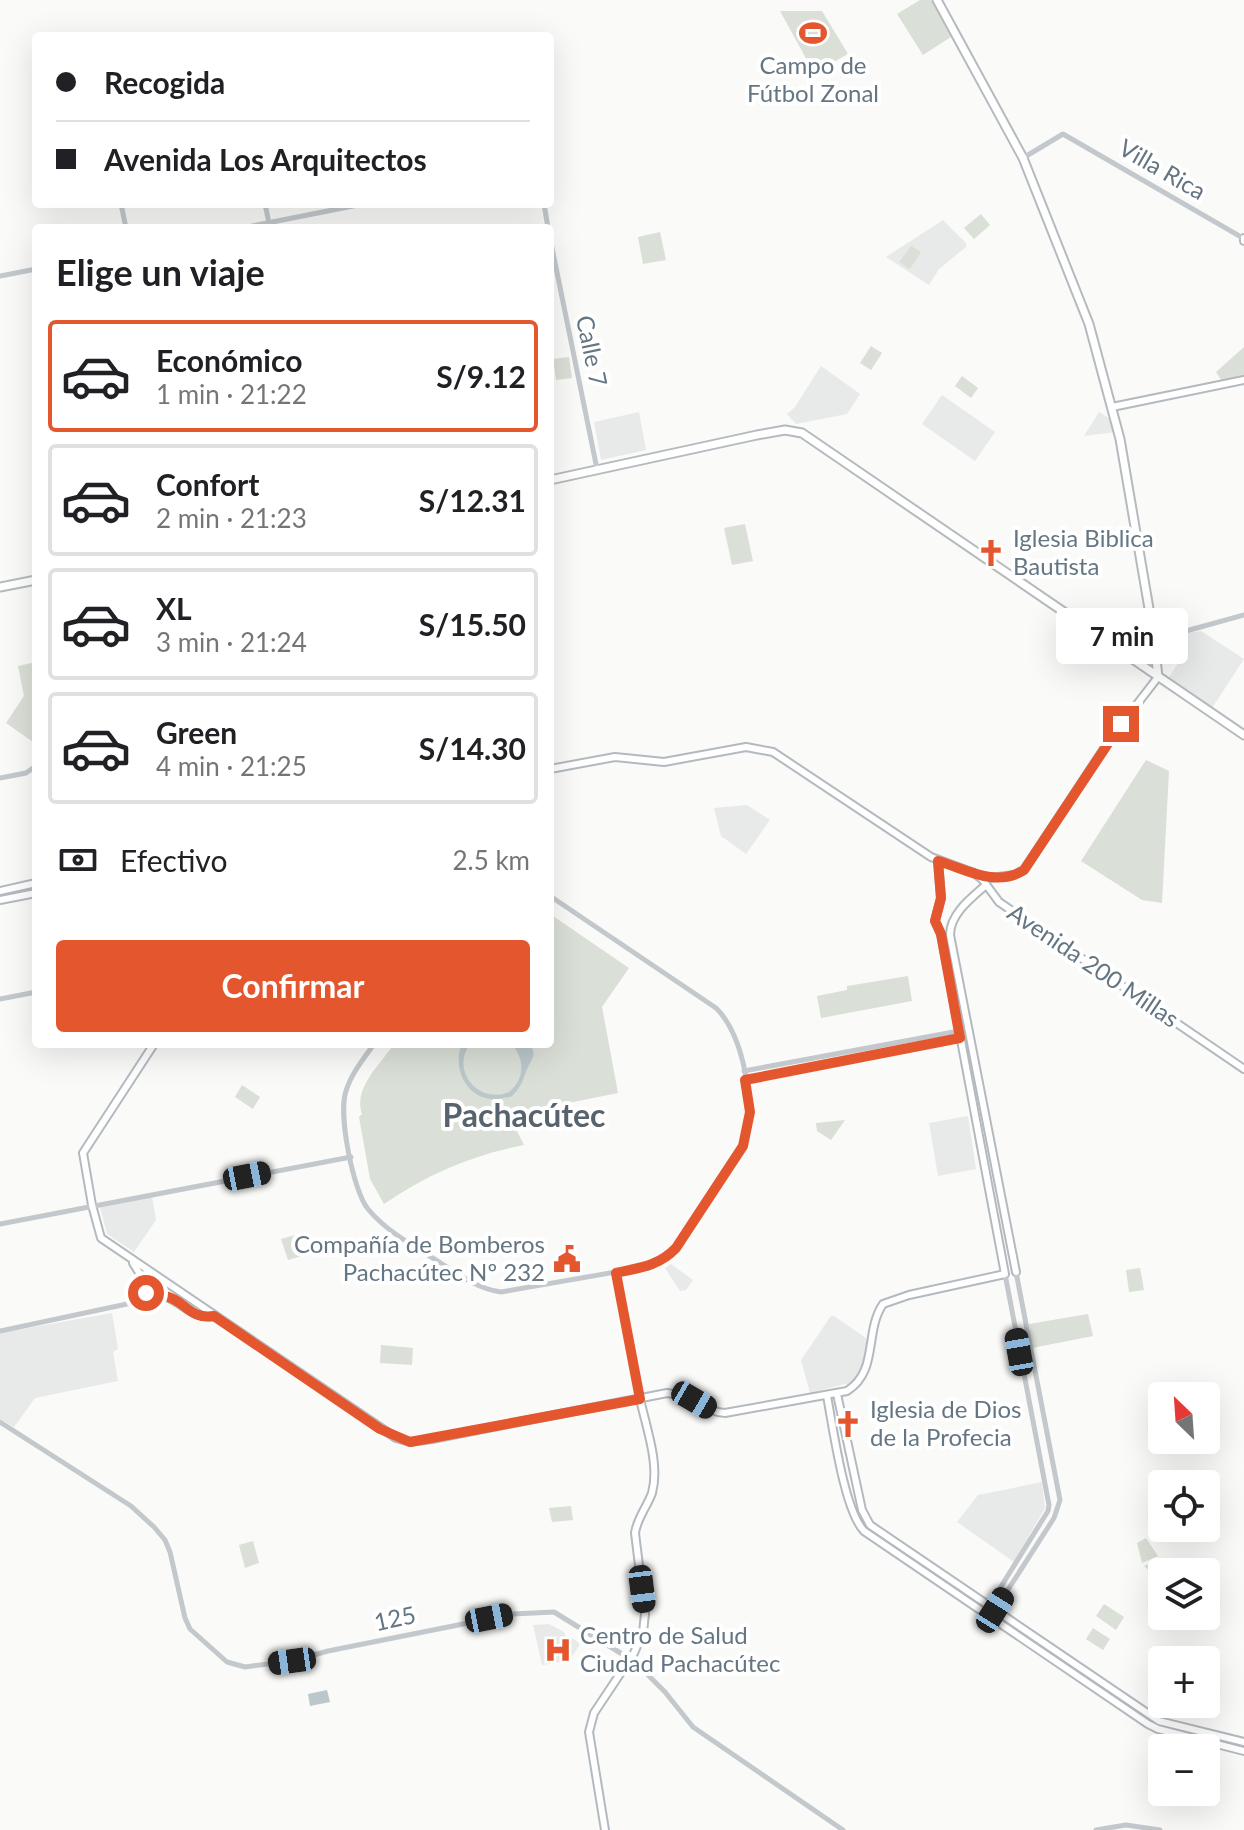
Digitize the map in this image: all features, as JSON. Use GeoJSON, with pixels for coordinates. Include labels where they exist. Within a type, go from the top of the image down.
{"type":"FeatureCollection","features":[{"type":"Feature","properties":{"kind":"main road"},"geometry":{"type":"LineString","coordinates":[[937,0],[1023,158],[1089,324],[1112,407],[1153,632],[1158,677],[1111,738],[1024,870],[984,882],[950,925],[1016,1272]]}},
{"type":"Feature","properties":{"kind":"main road"},"geometry":{"type":"LineString","coordinates":[[1112,407],[1244,380]]}},
{"type":"Feature","properties":{"kind":"main road"},"geometry":{"type":"LineString","coordinates":[[554,479],[757,435],[785,430],[802,433],[1244,735]]}},
{"type":"Feature","properties":{"kind":"main road"},"geometry":{"type":"LineString","coordinates":[[0,587],[32,581]]}},
{"type":"Feature","properties":{"kind":"main road","name":"Avenida 200 Millas"},"geometry":{"type":"LineString","coordinates":[[554,768],[615,757],[664,762],[739,748],[764,749],[783,757],[938,861],[967,870],[984,882],[999,902],[1244,1069]]}},
{"type":"Feature","properties":{"kind":"main road"},"geometry":{"type":"LineString","coordinates":[[151,1048],[83,1150],[101,1238],[380,1429],[410,1442],[667,1393],[725,1413],[837,1394],[856,1386],[867,1369],[876,1318],[883,1304],[909,1295],[1005,1274],[941,934],[935,921],[941,898],[938,861]]}},
{"type":"Feature","properties":{"kind":"main road"},"geometry":{"type":"LineString","coordinates":[[0,891],[32,884]]}},
{"type":"Feature","properties":{"kind":"main road"},"geometry":{"type":"LineString","coordinates":[[0,900],[32,894]]}},
{"type":"Feature","properties":{"kind":"main road"},"geometry":{"type":"LineString","coordinates":[[131,1260],[144,1288],[155,1298],[166,1296],[193,1314],[214,1316]]}},
{"type":"Feature","properties":{"kind":"main road"},"geometry":{"type":"LineString","coordinates":[[144,1288],[158,1278]]}},
{"type":"Feature","properties":{"kind":"main road"},"geometry":{"type":"LineString","coordinates":[[193,1314],[197,1305]]}},
{"type":"Feature","properties":{"kind":"main road"},"geometry":{"type":"LineString","coordinates":[[837,1394],[866,1521],[1159,1721],[1244,1742]]}},
{"type":"Feature","properties":{"kind":"main road"},"geometry":{"type":"LineString","coordinates":[[827,1396],[856,1519],[864,1531],[1148,1724],[1244,1751]]}},
{"type":"Feature","properties":{"kind":"main road"},"geometry":{"type":"LineString","coordinates":[[605,1830],[589,1732],[594,1713],[630,1659],[643,1632],[645,1620],[635,1528],[651,1496],[654,1481],[653,1460],[640,1399]]}},
{"type":"Feature","properties":{"kind":"street","name":"Villa Rica"},"geometry":{"type":"LineString","coordinates":[[1023,158],[1063,134],[1244,239]]}},
{"type":"Feature","properties":{"kind":"street"},"geometry":{"type":"LineString","coordinates":[[274,224],[345,208]]}},
{"type":"Feature","properties":{"kind":"street","name":"Calle 7"},"geometry":{"type":"LineString","coordinates":[[554,258],[597,470]]}},
{"type":"Feature","properties":{"kind":"street"},"geometry":{"type":"LineString","coordinates":[[0,276],[32,270]]}},
{"type":"Feature","properties":{"kind":"street"},"geometry":{"type":"LineString","coordinates":[[1153,632],[1186,631],[1244,615]]}},
{"type":"Feature","properties":{"kind":"street"},"geometry":{"type":"LineString","coordinates":[[0,778],[32,769]]}},
{"type":"Feature","properties":{"kind":"street"},"geometry":{"type":"LineString","coordinates":[[372,1048],[345,1093],[344,1115],[357,1191],[366,1207],[380,1221],[426,1254],[469,1281],[494,1292],[514,1292],[616,1273],[655,1264],[667,1257],[743,1146],[750,1112],[737,1039],[721,1013],[554,899]]}},
{"type":"Feature","properties":{"kind":"street"},"geometry":{"type":"LineString","coordinates":[[0,999],[32,993]]}},
{"type":"Feature","properties":{"kind":"street"},"geometry":{"type":"LineString","coordinates":[[743,1071],[960,1034]]}},
{"type":"Feature","properties":{"kind":"street"},"geometry":{"type":"LineString","coordinates":[[745,1080],[960,1034]]}},
{"type":"Feature","properties":{"kind":"street"},"geometry":{"type":"LineString","coordinates":[[0,1224],[351,1157]]}},
{"type":"Feature","properties":{"kind":"street"},"geometry":{"type":"LineString","coordinates":[[992,1608],[1054,1518],[1060,1500],[1016,1272]]}},
{"type":"Feature","properties":{"kind":"street"},"geometry":{"type":"LineString","coordinates":[[616,1273],[640,1399]]}},
{"type":"Feature","properties":{"kind":"street"},"geometry":{"type":"LineString","coordinates":[[992,1608],[1049,1505],[1005,1274]]}},
{"type":"Feature","properties":{"kind":"street"},"geometry":{"type":"LineString","coordinates":[[127,1303],[144,1288]]}},
{"type":"Feature","properties":{"kind":"street"},"geometry":{"type":"LineString","coordinates":[[0,1331],[155,1298]]}},
{"type":"Feature","properties":{"kind":"street","name":"125"},"geometry":{"type":"LineString","coordinates":[[0,1422],[131,1506],[154,1527],[170,1552],[190,1629],[227,1662],[245,1667],[292,1661],[513,1614],[541,1611],[563,1616],[602,1644],[630,1659],[665,1692],[693,1727],[843,1830]]}},
{"type":"Feature","properties":{"kind":"street"},"geometry":{"type":"LineString","coordinates":[[1096,1830],[1126,1825],[1160,1830]]}},
{"type":"Feature","properties":{"kind":"shaded area"},"geometry":{"type":"Polygon","coordinates":[[[920,0],[931,0],[951,37],[923,55],[897,14],[920,0]]]}},
{"type":"Feature","properties":{"kind":"shaded area","name":"Campo de Fútbol Zonal"},"geometry":{"type":"Polygon","coordinates":[[[780,11],[822,11],[848,54],[814,73],[780,11]]]}},
{"type":"Feature","properties":{"kind":"shaded area"},"geometry":{"type":"Polygon","coordinates":[[[981,214],[990,225],[974,239],[964,228],[981,214]]]}},
{"type":"Feature","properties":{"kind":"shaded area"},"geometry":{"type":"Polygon","coordinates":[[[943,220],[966,243],[966,247],[939,269],[929,285],[886,257],[943,220]]]}},
{"type":"Feature","properties":{"kind":"shaded area"},"geometry":{"type":"Polygon","coordinates":[[[660,232],[666,260],[643,264],[638,237],[660,232]]]}},
{"type":"Feature","properties":{"kind":"shaded area"},"geometry":{"type":"Polygon","coordinates":[[[911,246],[921,252],[910,269],[899,262],[911,246]]]}},
{"type":"Feature","properties":{"kind":"shaded area"},"geometry":{"type":"Polygon","coordinates":[[[871,346],[882,353],[871,370],[860,363],[871,346]]]}},
{"type":"Feature","properties":{"kind":"shaded area"},"geometry":{"type":"Polygon","coordinates":[[[1244,347],[1244,376],[1221,380],[1216,372],[1244,347]]]}},
{"type":"Feature","properties":{"kind":"shaded area"},"geometry":{"type":"Polygon","coordinates":[[[569,357],[572,378],[556,380],[554,359],[569,357]]]}},
{"type":"Feature","properties":{"kind":"shaded area"},"geometry":{"type":"Polygon","coordinates":[[[821,366],[860,394],[847,414],[796,424],[787,414],[795,407],[821,366]]]}},
{"type":"Feature","properties":{"kind":"shaded area"},"geometry":{"type":"Polygon","coordinates":[[[962,376],[978,388],[971,398],[955,386],[962,376]]]}},
{"type":"Feature","properties":{"kind":"shaded area"},"geometry":{"type":"Polygon","coordinates":[[[942,395],[995,432],[975,461],[922,424],[942,395]]]}},
{"type":"Feature","properties":{"kind":"shaded area"},"geometry":{"type":"Polygon","coordinates":[[[639,412],[646,450],[601,460],[594,422],[639,412]]]}},
{"type":"Feature","properties":{"kind":"shaded area"},"geometry":{"type":"Polygon","coordinates":[[[1099,412],[1112,420],[1115,432],[1084,436],[1099,412]]]}},
{"type":"Feature","properties":{"kind":"shaded area"},"geometry":{"type":"Polygon","coordinates":[[[745,524],[753,561],[732,565],[724,528],[745,524]]]}},
{"type":"Feature","properties":{"kind":"shaded area"},"geometry":{"type":"Polygon","coordinates":[[[1201,631],[1244,659],[1212,708],[1168,679],[1177,665],[1173,635],[1201,631]]]}},
{"type":"Feature","properties":{"kind":"shaded area"},"geometry":{"type":"Polygon","coordinates":[[[32,663],[32,741],[6,723],[24,696],[18,666],[32,663]]]}},
{"type":"Feature","properties":{"kind":"shaded area"},"geometry":{"type":"Polygon","coordinates":[[[1146,760],[1169,771],[1162,903],[1142,900],[1081,861],[1146,760]]]}},
{"type":"Feature","properties":{"kind":"shaded area"},"geometry":{"type":"Polygon","coordinates":[[[747,805],[770,820],[746,854],[721,836],[714,808],[747,805]]]}},
{"type":"Feature","properties":{"kind":"shaded area"},"geometry":{"type":"Polygon","coordinates":[[[554,917],[629,968],[602,1007],[618,1093],[509,1115],[524,1145],[451,1167],[384,1204],[370,1179],[359,1117],[362,1114],[361,1095],[369,1077],[391,1048],[554,1048],[554,917]]]}},
{"type":"Feature","properties":{"kind":"shaded area"},"geometry":{"type":"Polygon","coordinates":[[[908,976],[912,1001],[821,1018],[817,996],[847,990],[847,986],[908,976]]]}},
{"type":"Feature","properties":{"kind":"shaded area"},"geometry":{"type":"Polygon","coordinates":[[[461,1048],[468,1048],[463,1065],[471,1083],[487,1094],[498,1095],[509,1092],[518,1081],[521,1063],[515,1048],[532,1048],[533,1051],[521,1085],[513,1096],[492,1099],[473,1092],[466,1084],[459,1055],[461,1048]]]}},
{"type":"Feature","properties":{"kind":"shaded area"},"geometry":{"type":"Polygon","coordinates":[[[242,1085],[260,1097],[253,1109],[235,1097],[242,1085]]]}},
{"type":"Feature","properties":{"kind":"shaded area"},"geometry":{"type":"Polygon","coordinates":[[[968,1116],[976,1169],[938,1176],[929,1123],[968,1116]]]}},
{"type":"Feature","properties":{"kind":"shaded area"},"geometry":{"type":"Polygon","coordinates":[[[845,1120],[831,1140],[817,1131],[816,1123],[845,1120]]]}},
{"type":"Feature","properties":{"kind":"shaded area"},"geometry":{"type":"Polygon","coordinates":[[[152,1197],[156,1220],[134,1252],[107,1234],[100,1207],[152,1197]]]}},
{"type":"Feature","properties":{"kind":"shaded area"},"geometry":{"type":"Polygon","coordinates":[[[295,1235],[302,1256],[288,1260],[281,1239],[295,1235]]]}},
{"type":"Feature","properties":{"kind":"shaded area"},"geometry":{"type":"Polygon","coordinates":[[[671,1264],[693,1280],[686,1290],[680,1291],[665,1268],[671,1264]]]}},
{"type":"Feature","properties":{"kind":"shaded area"},"geometry":{"type":"Polygon","coordinates":[[[1140,1268],[1144,1290],[1129,1292],[1126,1270],[1140,1268]]]}},
{"type":"Feature","properties":{"kind":"shaded area"},"geometry":{"type":"Polygon","coordinates":[[[112,1313],[118,1349],[113,1352],[118,1381],[35,1398],[14,1427],[0,1419],[0,1333],[112,1313]]]}},
{"type":"Feature","properties":{"kind":"shaded area"},"geometry":{"type":"Polygon","coordinates":[[[1088,1314],[1093,1336],[1032,1348],[1029,1324],[1088,1314]]]}},
{"type":"Feature","properties":{"kind":"shaded area"},"geometry":{"type":"Polygon","coordinates":[[[831,1316],[866,1338],[865,1369],[852,1386],[845,1384],[810,1393],[801,1360],[831,1316]]]}},
{"type":"Feature","properties":{"kind":"shaded area"},"geometry":{"type":"Polygon","coordinates":[[[381,1345],[413,1348],[412,1365],[380,1363],[381,1345]]]}},
{"type":"Feature","properties":{"kind":"shaded area"},"geometry":{"type":"Polygon","coordinates":[[[1042,1482],[1045,1508],[1014,1562],[957,1522],[978,1495],[1042,1482]]]}},
{"type":"Feature","properties":{"kind":"shaded area"},"geometry":{"type":"Polygon","coordinates":[[[571,1506],[573,1520],[552,1522],[549,1508],[571,1506]]]}},
{"type":"Feature","properties":{"kind":"shaded area"},"geometry":{"type":"Polygon","coordinates":[[[1146,1538],[1158,1556],[1142,1563],[1137,1543],[1146,1538]]]}},
{"type":"Feature","properties":{"kind":"shaded area"},"geometry":{"type":"Polygon","coordinates":[[[253,1541],[259,1563],[245,1568],[239,1545],[253,1541]]]}},
{"type":"Feature","properties":{"kind":"shaded area"},"geometry":{"type":"Polygon","coordinates":[[[1104,1604],[1124,1617],[1116,1630],[1096,1616],[1104,1604]]]}},
{"type":"Feature","properties":{"kind":"shaded area","name":"Centro de Salud Ciudad Pachacútec"},"geometry":{"type":"Polygon","coordinates":[[[549,1624],[564,1632],[566,1638],[571,1637],[580,1644],[569,1661],[542,1665],[533,1625],[549,1624]]]}},
{"type":"Feature","properties":{"kind":"shaded area"},"geometry":{"type":"Polygon","coordinates":[[[1093,1628],[1110,1639],[1103,1650],[1086,1639],[1093,1628]]]}},
{"type":"Feature","properties":{"kind":"shaded area"},"geometry":{"type":"Polygon","coordinates":[[[327,1690],[330,1702],[310,1706],[308,1694],[327,1690]]]}},
{"type":"Feature","properties":{"kind":"place","name":"Campo de Fútbol Zonal"},"geometry":{"type":"Point","coordinates":[813,33]}},
{"type":"Feature","properties":{"kind":"place","name":"Iglesia Biblica Bautista"},"geometry":{"type":"Point","coordinates":[991,553]}},
{"type":"Feature","properties":{"kind":"place","name":"Compañía de Bomberos Pachacútec Nº 232"},"geometry":{"type":"Point","coordinates":[567,1259]}},
{"type":"Feature","properties":{"kind":"place","name":"Iglesia de Dios de la Profecia"},"geometry":{"type":"Point","coordinates":[848,1424]}},
{"type":"Feature","properties":{"kind":"place","name":"Centro de Salud Ciudad Pachacútec"},"geometry":{"type":"Point","coordinates":[558,1650]}},
{"type":"Feature","properties":{"kind":"district","name":"Pachacútec"},"geometry":{"type":"Point","coordinates":[524,1116]}},
{"type":"Feature","properties":{"kind":"route"},"geometry":{"type":"LineString","coordinates":[[146,1293],[155,1298],[166,1296],[198,1316],[214,1316],[380,1429],[410,1442],[640,1399],[616,1273],[655,1264],[676,1248],[743,1146],[750,1112],[745,1080],[960,1038],[941,934],[935,921],[941,898],[938,861],[967,870],[982,879],[1019,874],[1046,839],[1121,724]]}}]}
